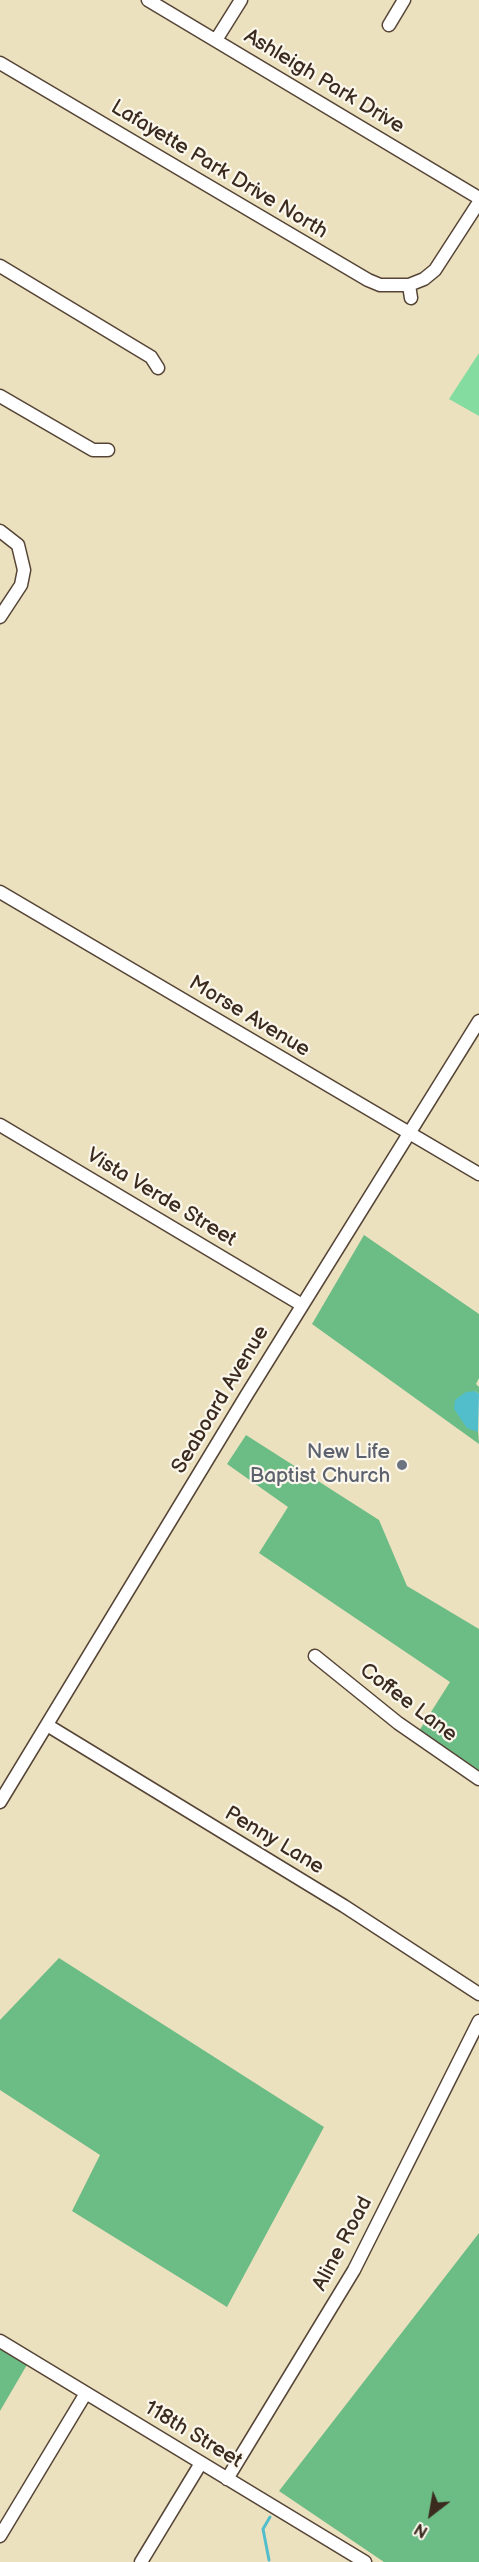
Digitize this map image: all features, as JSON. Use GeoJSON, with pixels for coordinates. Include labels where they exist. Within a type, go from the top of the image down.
{"type":"FeatureCollection","features":[{"type":"Feature","properties":{"kind":"street","name":"Ashleigh Park Drive"},"geometry":{"type":"LineString","coordinates":[[148,0],[479,200]]}},
{"type":"Feature","properties":{"kind":"street"},"geometry":{"type":"LineString","coordinates":[[216,40],[241,0]]}},
{"type":"Feature","properties":{"kind":"street"},"geometry":{"type":"LineString","coordinates":[[389,25],[404,0]]}},
{"type":"Feature","properties":{"kind":"street","name":"Lafayette Park Drive North"},"geometry":{"type":"LineString","coordinates":[[0,63],[368,280],[410,292],[435,270],[445,257],[479,200]]}},
{"type":"Feature","properties":{"kind":"street"},"geometry":{"type":"LineString","coordinates":[[0,266],[152,357],[158,368]]}},
{"type":"Feature","properties":{"kind":"street"},"geometry":{"type":"LineString","coordinates":[[0,396],[93,450],[108,450]]}},
{"type":"Feature","properties":{"kind":"street"},"geometry":{"type":"LineString","coordinates":[[0,531],[18,545],[24,570],[21,585],[0,617]]}},
{"type":"Feature","properties":{"kind":"street","name":"Morse Avenue"},"geometry":{"type":"LineString","coordinates":[[0,892],[479,1174]]}},
{"type":"Feature","properties":{"kind":"street","name":"Seaboard Avenue"},"geometry":{"type":"LineString","coordinates":[[0,1802],[302,1305],[479,1021]]}},
{"type":"Feature","properties":{"kind":"street","name":"Vista Verde Street"},"geometry":{"type":"LineString","coordinates":[[0,1125],[302,1305]]}},
{"type":"Feature","properties":{"kind":"street","name":"Coffee Lane"},"geometry":{"type":"LineString","coordinates":[[315,1656],[399,1723],[479,1779]]}},
{"type":"Feature","properties":{"kind":"street","name":"Penny Lane"},"geometry":{"type":"LineString","coordinates":[[47,1725],[344,1906],[479,1994]]}},
{"type":"Feature","properties":{"kind":"street","name":"Aline Road"},"geometry":{"type":"LineString","coordinates":[[227,2479],[354,2270],[479,2021]]}},
{"type":"Feature","properties":{"kind":"street","name":"118th Street"},"geometry":{"type":"LineString","coordinates":[[0,2341],[365,2562]]}},
{"type":"Feature","properties":{"kind":"street"},"geometry":{"type":"LineString","coordinates":[[0,2536],[86,2393]]}},
{"type":"Feature","properties":{"kind":"street"},"geometry":{"type":"LineString","coordinates":[[141,2562],[201,2463]]}},
{"type":"Feature","properties":{"kind":"green space"},"geometry":{"type":"Polygon","coordinates":[[[479,353],[479,416],[449,399],[479,353]]]}},
{"type":"Feature","properties":{"kind":"green space"},"geometry":{"type":"Polygon","coordinates":[[[364,1235],[479,1314],[479,1378],[476,1384],[479,1387],[479,1394],[475,1391],[479,1444],[312,1324],[364,1235]]]}},
{"type":"Feature","properties":{"kind":"green space"},"geometry":{"type":"Polygon","coordinates":[[[246,1435],[379,1520],[407,1586],[479,1629],[479,1773],[419,1731],[450,1682],[259,1553],[288,1507],[227,1464],[246,1435]]]}},
{"type":"Feature","properties":{"kind":"green space"},"geometry":{"type":"Polygon","coordinates":[[[59,1958],[324,2127],[227,2307],[72,2211],[100,2155],[0,2090],[0,2020],[59,1958]]]}},
{"type":"Feature","properties":{"kind":"green space"},"geometry":{"type":"Polygon","coordinates":[[[479,2233],[479,2562],[384,2562],[279,2491],[479,2233]]]}},
{"type":"Feature","properties":{"kind":"green space"},"geometry":{"type":"Polygon","coordinates":[[[0,2347],[28,2363],[0,2411],[0,2347]]]}},
{"type":"Feature","properties":{"kind":"water"},"geometry":{"type":"Polygon","coordinates":[[[475,1391],[479,1394],[478,1432],[467,1428],[454,1409],[455,1400],[466,1392],[475,1391]]]}},
{"type":"Feature","properties":{"kind":"waterway"},"geometry":{"type":"LineString","coordinates":[[269,2560],[263,2529],[270,2517]]}},
{"type":"Feature","properties":{"kind":"place","name":"New Life Baptist Church"},"geometry":{"type":"Point","coordinates":[402,1465]}}]}
